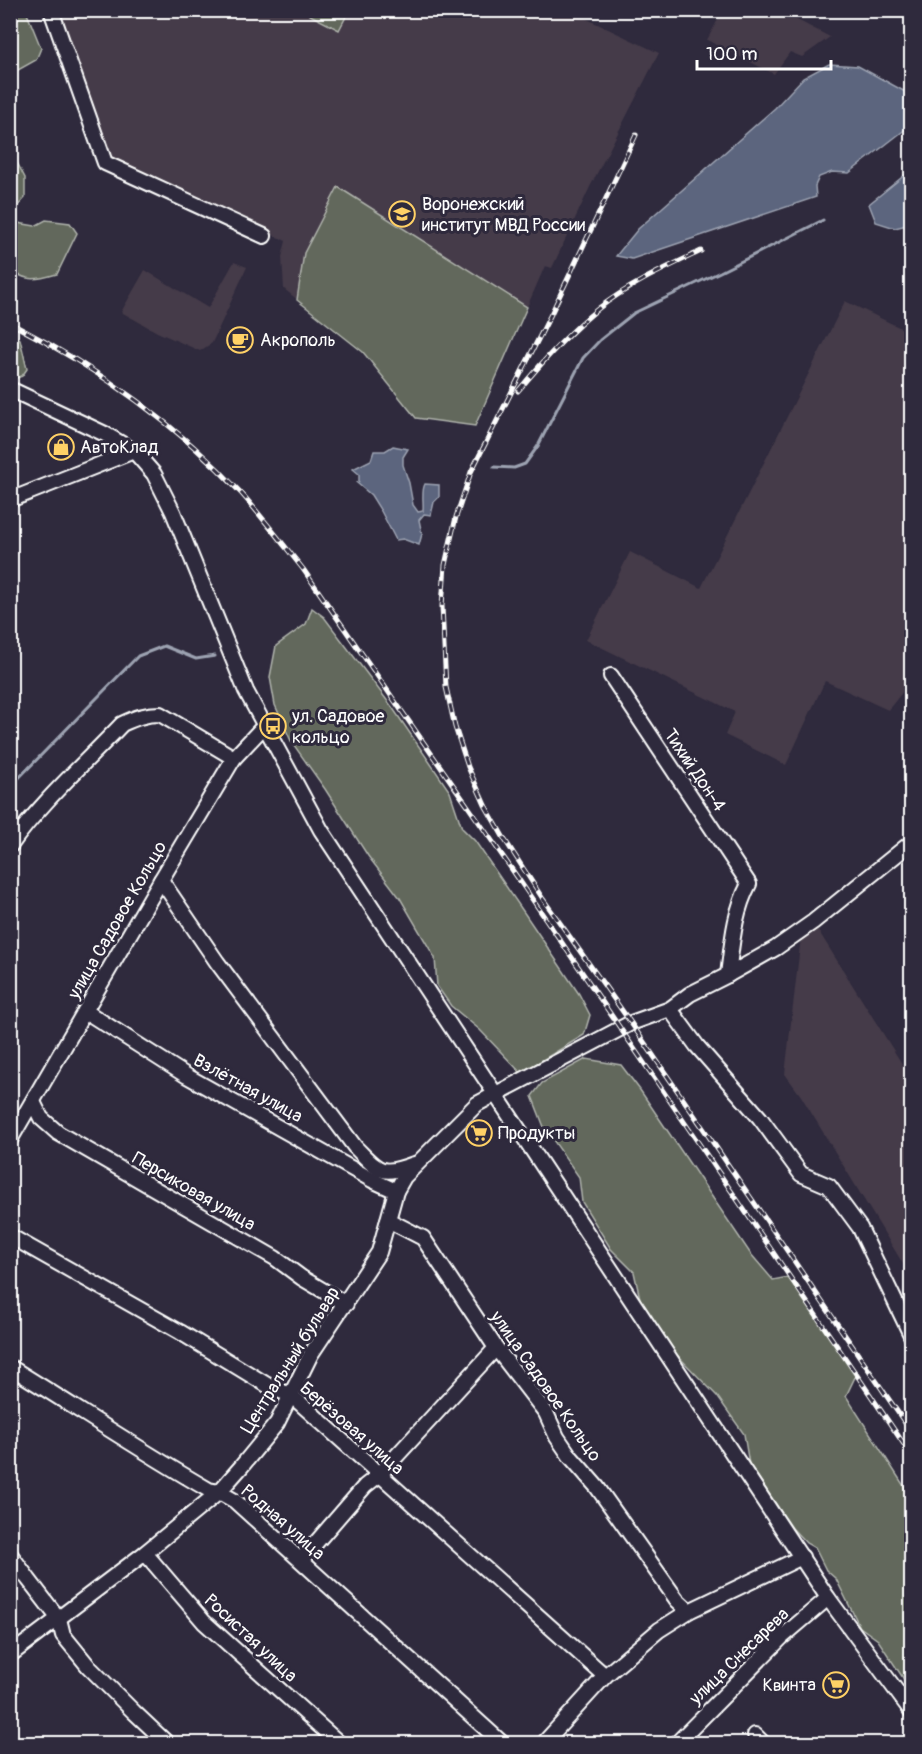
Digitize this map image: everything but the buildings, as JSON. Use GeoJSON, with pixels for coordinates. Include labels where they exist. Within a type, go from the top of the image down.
{"type":"FeatureCollection","features":[{"type":"Feature","properties":{"kind":"street"},"geometry":{"type":"LineString","coordinates":[[51,10],[105,163],[264,236]]}},
{"type":"Feature","properties":{"kind":"street"},"geometry":{"type":"LineString","coordinates":[[10,389],[105,434],[134,451],[154,474],[246,691],[321,830],[828,1598],[912,1712]]}},
{"type":"Feature","properties":{"kind":"street"},"geometry":{"type":"LineString","coordinates":[[10,500],[134,451]]}},
{"type":"Feature","properties":{"kind":"street","name":"Тихий Дон-4"},"geometry":{"type":"LineString","coordinates":[[611,676],[749,884],[741,900],[732,936],[728,975]]}},
{"type":"Feature","properties":{"kind":"street"},"geometry":{"type":"LineString","coordinates":[[10,846],[122,724],[135,718],[148,714],[160,714],[234,758]]}},
{"type":"Feature","properties":{"kind":"street","name":"улица Садовое Кольцо"},"geometry":{"type":"LineString","coordinates":[[10,1140],[234,758],[265,725]]}},
{"type":"Feature","properties":{"kind":"street","name":"Центральный бульвар"},"geometry":{"type":"LineString","coordinates":[[10,1654],[145,1553],[219,1492],[277,1423],[311,1354],[379,1252],[396,1191],[404,1177],[477,1104],[631,1023],[670,1009],[690,993],[776,948],[813,922],[912,842]]}},
{"type":"Feature","properties":{"kind":"street"},"geometry":{"type":"LineString","coordinates":[[161,880],[217,962],[355,1147],[376,1168],[385,1172],[396,1171],[416,1163]]}},
{"type":"Feature","properties":{"kind":"street"},"geometry":{"type":"LineString","coordinates":[[670,1009],[697,1046],[760,1118],[801,1174],[829,1186],[860,1228],[912,1337]]}},
{"type":"Feature","properties":{"kind":"street","name":"Взлётная улица"},"geometry":{"type":"LineString","coordinates":[[85,1011],[187,1076],[372,1180],[396,1191]]}},
{"type":"Feature","properties":{"kind":"street","name":"Персиковая улица"},"geometry":{"type":"LineString","coordinates":[[33,1102],[41,1118],[58,1133],[275,1258],[302,1278],[346,1304]]}},
{"type":"Feature","properties":{"kind":"street","name":"улица Садовое Кольцо"},"geometry":{"type":"LineString","coordinates":[[388,1220],[423,1238],[496,1348],[546,1413],[556,1437],[597,1487],[677,1600],[689,1611]]}},
{"type":"Feature","properties":{"kind":"street","name":"Берёзовая улица"},"geometry":{"type":"LineString","coordinates":[[10,1236],[180,1332],[272,1388],[291,1395],[605,1676]]}},
{"type":"Feature","properties":{"kind":"street"},"geometry":{"type":"LineString","coordinates":[[301,1560],[365,1486],[379,1475],[496,1348]]}},
{"type":"Feature","properties":{"kind":"street","name":"Родная улица"},"geometry":{"type":"LineString","coordinates":[[10,1367],[142,1452],[208,1490],[219,1492],[235,1501],[503,1743]]}},
{"type":"Feature","properties":{"kind":"street","name":"Росистая улица"},"geometry":{"type":"LineString","coordinates":[[145,1553],[204,1622],[340,1743]]}},
{"type":"Feature","properties":{"kind":"street"},"geometry":{"type":"LineString","coordinates":[[10,1554],[28,1581],[59,1619],[63,1635],[89,1667],[168,1743]]}},
{"type":"Feature","properties":{"kind":"street"},"geometry":{"type":"LineString","coordinates":[[543,1743],[605,1676],[659,1630],[689,1611],[802,1557]]}},
{"type":"Feature","properties":{"kind":"street","name":"улица Снесарева"},"geometry":{"type":"LineString","coordinates":[[676,1743],[781,1638],[828,1598]]}},
{"type":"Feature","properties":{"kind":"shaded area"},"geometry":{"type":"Polygon","coordinates":[[[723,10],[780,11],[830,37],[802,57],[790,52],[774,74],[707,40],[723,10]]]}},
{"type":"Feature","properties":{"kind":"shaded area","name":"Воронежский институт МВД России"},"geometry":{"type":"Polygon","coordinates":[[[56,11],[570,11],[659,53],[590,187],[552,268],[545,266],[475,426],[416,418],[363,352],[284,289],[282,257],[286,241],[108,161],[56,11]]]}},
{"type":"Feature","properties":{"kind":"shaded area"},"geometry":{"type":"Polygon","coordinates":[[[234,262],[247,267],[212,343],[200,351],[157,332],[121,312],[145,270],[208,308],[234,262]]]}},
{"type":"Feature","properties":{"kind":"shaded area"},"geometry":{"type":"Polygon","coordinates":[[[845,301],[911,333],[911,691],[905,689],[888,710],[825,681],[786,765],[725,735],[735,712],[586,640],[630,552],[701,588],[845,301]]]}},
{"type":"Feature","properties":{"kind":"shaded area"},"geometry":{"type":"Polygon","coordinates":[[[816,927],[911,1078],[911,1277],[801,1096],[785,1074],[801,937],[816,927]]]}},
{"type":"Feature","properties":{"kind":"green space"},"geometry":{"type":"Polygon","coordinates":[[[11,10],[26,11],[41,48],[36,60],[11,74],[11,10]]]}},
{"type":"Feature","properties":{"kind":"green space"},"geometry":{"type":"Polygon","coordinates":[[[312,11],[349,11],[339,30],[310,15],[312,11]]]}},
{"type":"Feature","properties":{"kind":"green space"},"geometry":{"type":"Polygon","coordinates":[[[10,149],[25,178],[25,198],[14,210],[18,223],[35,226],[46,220],[70,223],[77,233],[57,274],[33,279],[11,271],[10,149]]]}},
{"type":"Feature","properties":{"kind":"green space"},"geometry":{"type":"Polygon","coordinates":[[[338,187],[527,307],[475,426],[416,418],[363,352],[297,300],[304,253],[338,187]]]}},
{"type":"Feature","properties":{"kind":"green space"},"geometry":{"type":"Polygon","coordinates":[[[10,332],[20,339],[27,369],[22,376],[11,380],[10,332]]]}},
{"type":"Feature","properties":{"kind":"green space"},"geometry":{"type":"Polygon","coordinates":[[[312,608],[324,617],[392,707],[450,792],[462,828],[475,841],[525,914],[579,994],[590,1015],[584,1035],[521,1073],[480,1030],[451,1006],[437,986],[435,958],[400,898],[368,856],[291,741],[275,705],[270,677],[276,646],[306,624],[312,608]]]}},
{"type":"Feature","properties":{"kind":"green space"},"geometry":{"type":"Polygon","coordinates":[[[586,1059],[621,1065],[750,1253],[773,1280],[788,1277],[856,1375],[846,1396],[911,1497],[911,1690],[878,1640],[860,1627],[836,1579],[826,1570],[815,1548],[806,1543],[792,1528],[749,1464],[744,1434],[717,1396],[677,1355],[641,1303],[634,1272],[611,1249],[582,1202],[579,1177],[544,1127],[532,1096],[542,1083],[586,1059]]]}},
{"type":"Feature","properties":{"kind":"water"},"geometry":{"type":"Polygon","coordinates":[[[829,64],[858,66],[911,95],[911,125],[849,173],[832,172],[819,177],[815,186],[816,197],[632,259],[616,256],[638,229],[775,108],[803,78],[829,64]]]}},
{"type":"Feature","properties":{"kind":"water"},"geometry":{"type":"Polygon","coordinates":[[[911,170],[911,224],[895,228],[876,222],[869,204],[911,170]]]}},
{"type":"Feature","properties":{"kind":"water"},"geometry":{"type":"Polygon","coordinates":[[[393,446],[408,449],[403,457],[403,465],[413,505],[418,512],[423,511],[425,484],[439,485],[439,497],[434,502],[431,515],[424,514],[419,520],[422,534],[419,545],[403,539],[396,540],[371,495],[357,483],[359,474],[353,469],[371,460],[374,451],[385,451],[393,446]]]}},
{"type":"Feature","properties":{"kind":"waterway"},"geometry":{"type":"LineString","coordinates":[[494,467],[514,468],[525,464],[538,446],[583,358],[600,340],[634,313],[823,220]]}},
{"type":"Feature","properties":{"kind":"waterway"},"geometry":{"type":"LineString","coordinates":[[10,787],[138,656],[164,646],[196,659],[215,656]]}},
{"type":"Feature","properties":{"kind":"railway"},"geometry":{"type":"LineString","coordinates":[[636,135],[551,314],[471,472],[456,517],[445,565],[442,606],[446,687],[455,727],[468,767],[485,805],[505,840],[543,899],[631,1023],[912,1433]]}},
{"type":"Feature","properties":{"kind":"railway"},"geometry":{"type":"LineString","coordinates":[[518,391],[557,347],[599,308],[636,284],[701,251]]}},
{"type":"Feature","properties":{"kind":"railway"},"geometry":{"type":"LineString","coordinates":[[10,323],[73,358],[134,398],[162,420],[217,468],[242,494],[303,569],[513,871],[912,1456]]}},
{"type":"Feature","properties":{"kind":"place","name":"Воронежский институт МВД России"},"geometry":{"type":"Point","coordinates":[402,214]}},
{"type":"Feature","properties":{"kind":"place","name":"Акрополь"},"geometry":{"type":"Point","coordinates":[240,340]}},
{"type":"Feature","properties":{"kind":"place","name":"АвтоКлад"},"geometry":{"type":"Point","coordinates":[61,447]}},
{"type":"Feature","properties":{"kind":"place","name":"ул. Садовое кольцо"},"geometry":{"type":"Point","coordinates":[273,726]}},
{"type":"Feature","properties":{"kind":"place","name":"Продукты"},"geometry":{"type":"Point","coordinates":[479,1133]}},
{"type":"Feature","properties":{"kind":"place","name":"Квинта"},"geometry":{"type":"Point","coordinates":[836,1685]}}]}
